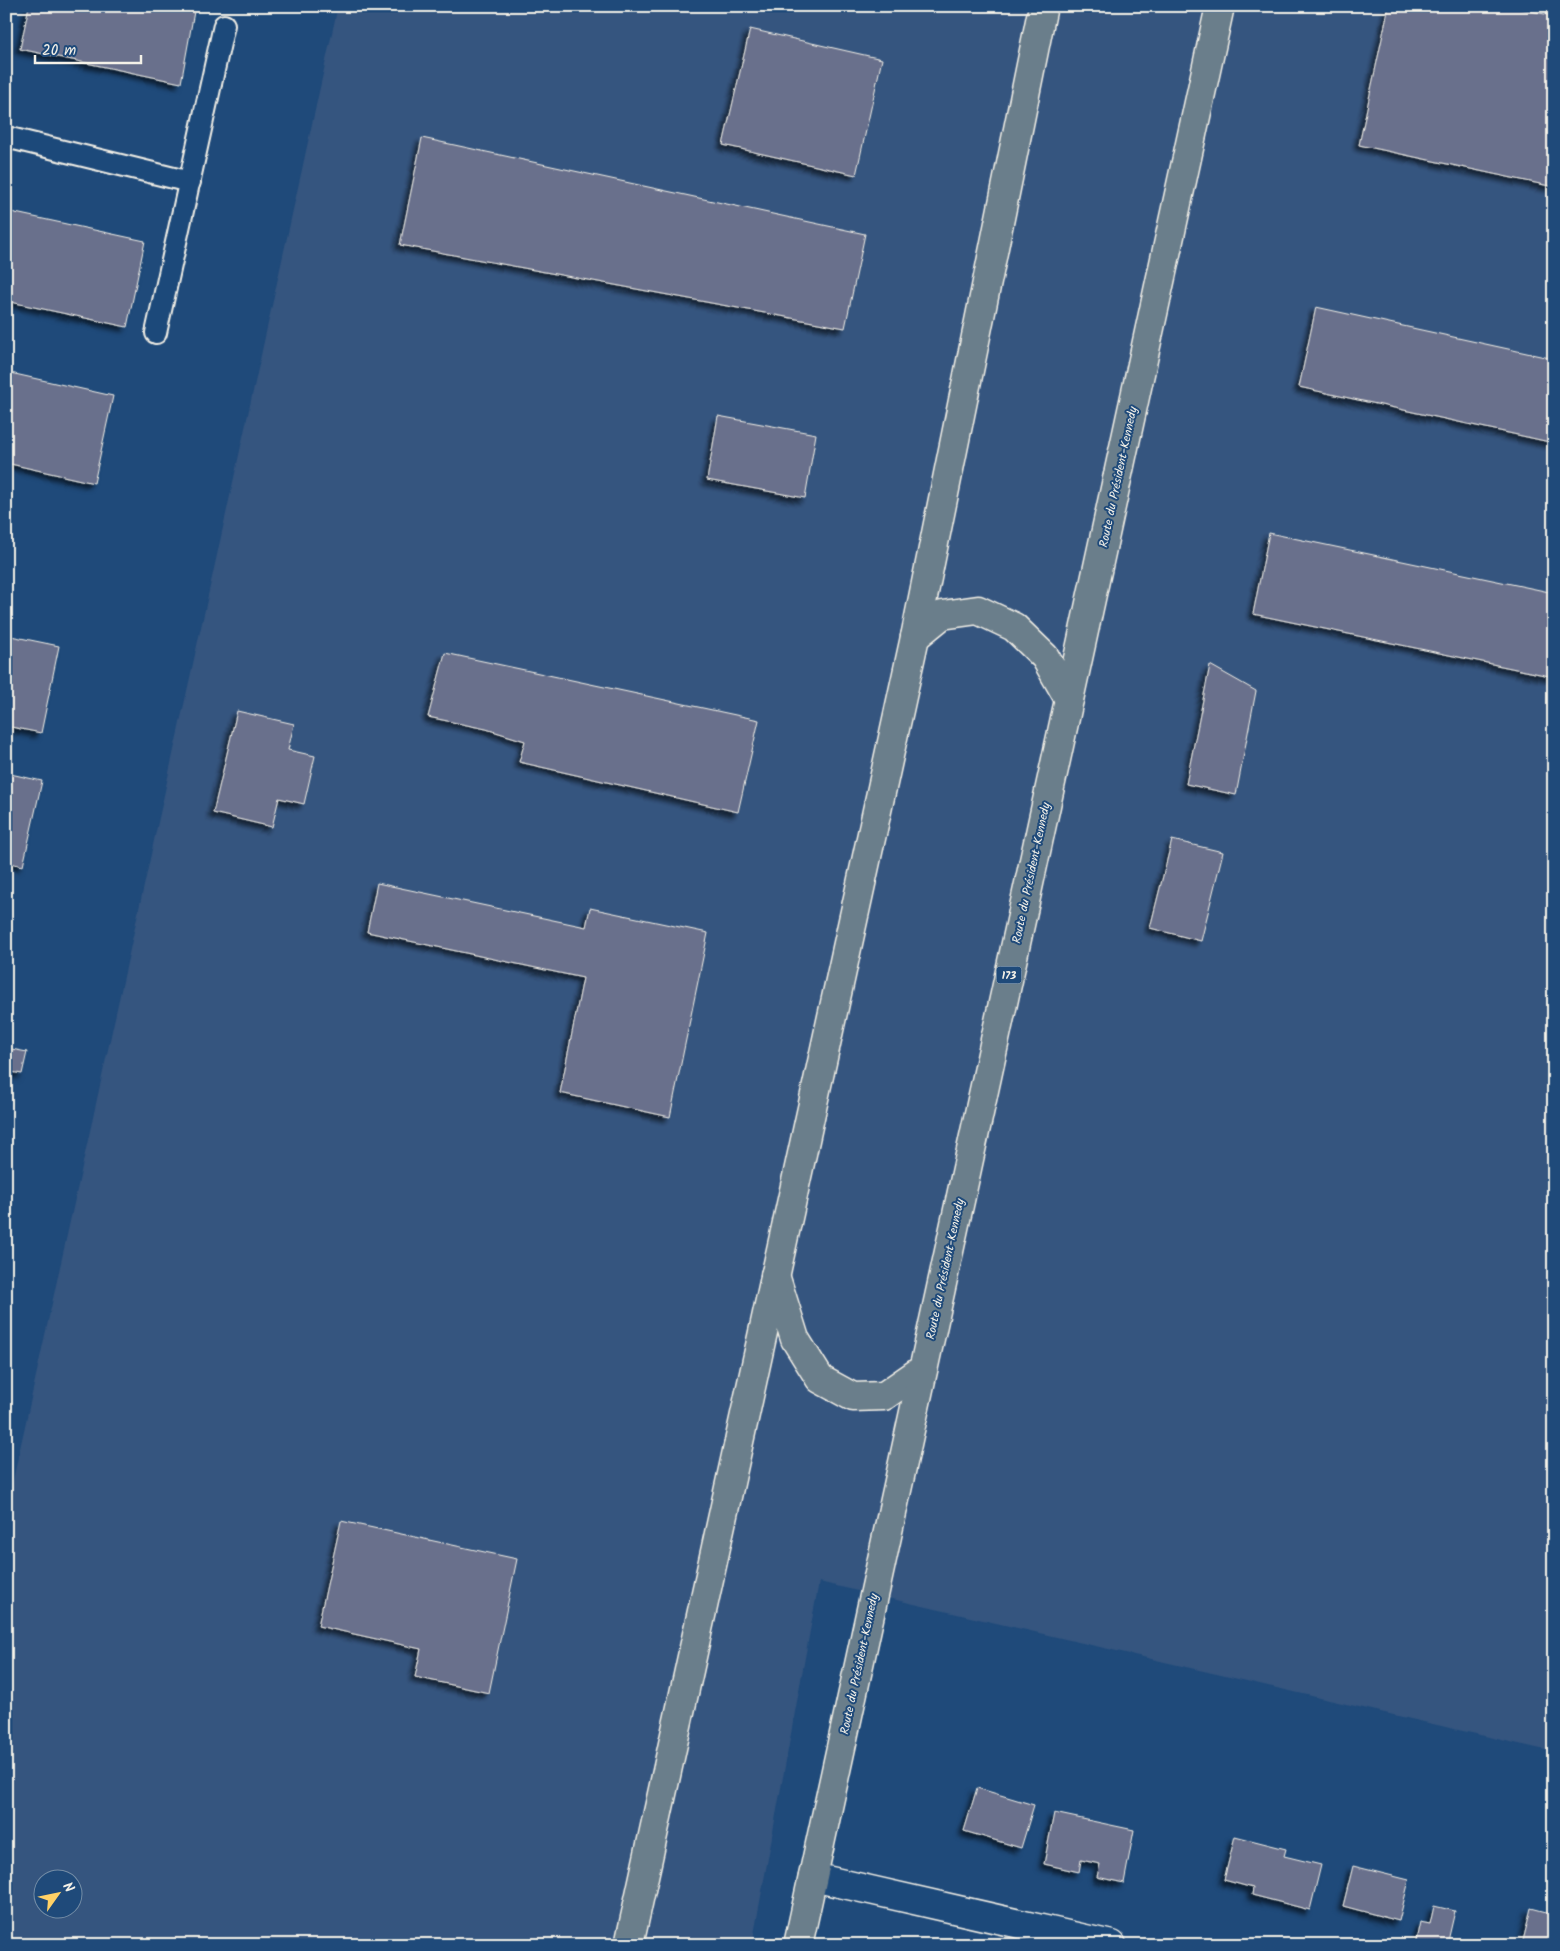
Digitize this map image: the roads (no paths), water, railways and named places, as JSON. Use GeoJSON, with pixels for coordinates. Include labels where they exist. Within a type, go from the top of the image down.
{"type":"FeatureCollection","features":[{"type":"Feature","properties":{"kind":"main road"},"geometry":{"type":"LineString","coordinates":[[629,1945],[915,637],[1043,6]]}},
{"type":"Feature","properties":{"kind":"main road","name":"Route du Président-Kennedy"},"geometry":{"type":"LineString","coordinates":[[798,1945],[1220,6]]}},
{"type":"Feature","properties":{"kind":"main road"},"geometry":{"type":"LineString","coordinates":[[915,637],[942,615],[978,610],[1014,626],[1045,657],[1069,699]]}},
{"type":"Feature","properties":{"kind":"main road"},"geometry":{"type":"LineString","coordinates":[[775,1274],[794,1339],[820,1379],[853,1397],[884,1396],[923,1369]]}},
{"type":"Feature","properties":{"kind":"street"},"geometry":{"type":"LineString","coordinates":[[813,1877],[1112,1945]]}},
{"type":"Feature","properties":{"kind":"lane"},"geometry":{"type":"LineString","coordinates":[[156,333],[224,25]]}},
{"type":"Feature","properties":{"kind":"lane"},"geometry":{"type":"LineString","coordinates":[[6,137],[190,182]]}}]}
